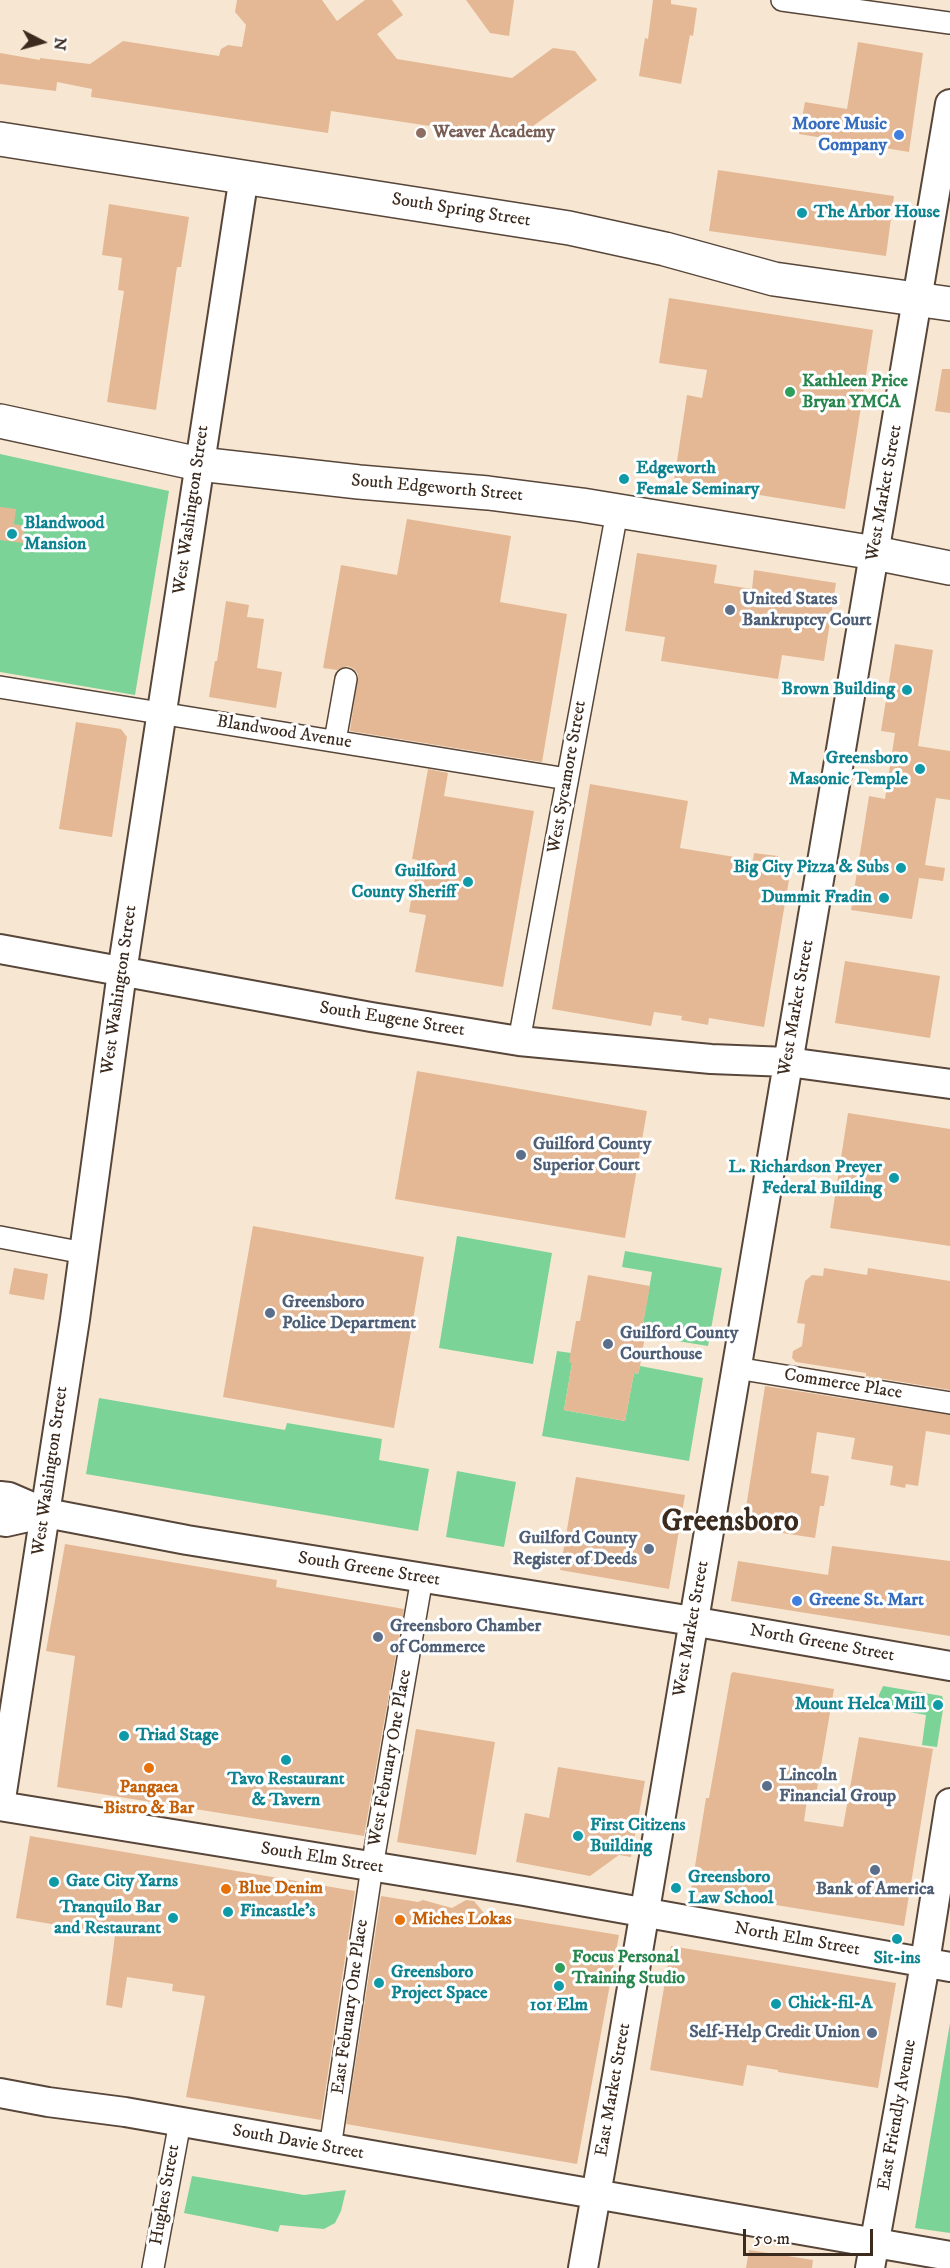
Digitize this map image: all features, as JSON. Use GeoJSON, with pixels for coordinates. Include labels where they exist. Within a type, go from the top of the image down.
{"type":"FeatureCollection","features":[{"type":"Feature","properties":{"kind":"main road","name":"West Market Street"},"geometry":{"type":"LineString","coordinates":[[644,1912],[950,104]]}},
{"type":"Feature","properties":{"kind":"main road","name":"South Spring Street"},"geometry":{"type":"LineString","coordinates":[[0,139],[569,228],[665,249],[774,279],[950,304]]}},
{"type":"Feature","properties":{"kind":"main road","name":"West Washington Street"},"geometry":{"type":"LineString","coordinates":[[0,1806],[46,1513],[122,972],[244,176]]}},
{"type":"Feature","properties":{"kind":"main road","name":"South Edgeworth Street"},"geometry":{"type":"LineString","coordinates":[[0,421],[199,464],[359,482],[488,493],[582,505],[875,553],[950,568]]}},
{"type":"Feature","properties":{"kind":"main road","name":"South Eugene Street"},"geometry":{"type":"LineString","coordinates":[[0,949],[371,1017],[519,1041],[711,1059],[788,1062],[950,1084]]}},
{"type":"Feature","properties":{"kind":"main road","name":"South Greene Street"},"geometry":{"type":"LineString","coordinates":[[0,1496],[9,1497],[46,1513],[198,1542],[693,1622]]}},
{"type":"Feature","properties":{"kind":"main road","name":"South Greene Street"},"geometry":{"type":"LineString","coordinates":[[0,1521],[6,1522],[46,1513]]}},
{"type":"Feature","properties":{"kind":"main road","name":"North Greene Street"},"geometry":{"type":"LineString","coordinates":[[693,1622],[950,1666]]}},
{"type":"Feature","properties":{"kind":"main road","name":"East Friendly Avenue"},"geometry":{"type":"LineString","coordinates":[[872,2256],[937,1965],[950,1803]]}},
{"type":"Feature","properties":{"kind":"main road","name":"South Elm Street"},"geometry":{"type":"LineString","coordinates":[[0,1806],[644,1912]]}},
{"type":"Feature","properties":{"kind":"main road","name":"North Elm Street"},"geometry":{"type":"LineString","coordinates":[[644,1912],[937,1965]]}},
{"type":"Feature","properties":{"kind":"main road","name":"East Market Street"},"geometry":{"type":"LineString","coordinates":[[583,2268],[644,1912]]}},
{"type":"Feature","properties":{"kind":"main road","name":"South Davie Street"},"geometry":{"type":"LineString","coordinates":[[0,2093],[596,2195],[872,2256],[950,2256]]}},
{"type":"Feature","properties":{"kind":"street"},"geometry":{"type":"LineString","coordinates":[[782,0],[950,22]]}},
{"type":"Feature","properties":{"kind":"street","name":"West Sycamore Street"},"geometry":{"type":"LineString","coordinates":[[519,1041],[617,512]]}},
{"type":"Feature","properties":{"kind":"street"},"geometry":{"type":"LineString","coordinates":[[335,741],[346,680]]}},
{"type":"Feature","properties":{"kind":"street","name":"Blandwood Avenue"},"geometry":{"type":"LineString","coordinates":[[0,687],[567,779]]}},
{"type":"Feature","properties":{"kind":"street"},"geometry":{"type":"LineString","coordinates":[[0,1237],[84,1253]]}},
{"type":"Feature","properties":{"kind":"street","name":"Commerce Place"},"geometry":{"type":"LineString","coordinates":[[736,1368],[950,1403]]}},
{"type":"Feature","properties":{"kind":"street","name":"West February One Place"},"geometry":{"type":"LineString","coordinates":[[372,1867],[422,1578]]}},
{"type":"Feature","properties":{"kind":"street","name":"East February One Place"},"geometry":{"type":"LineString","coordinates":[[330,2148],[372,1867]]}},
{"type":"Feature","properties":{"kind":"street","name":"Hughes Street"},"geometry":{"type":"LineString","coordinates":[[153,2268],[180,2122]]}},
{"type":"Feature","properties":{"kind":"green space"},"geometry":{"type":"Polygon","coordinates":[[[0,454],[169,491],[135,695],[0,672],[0,454]]]}},
{"type":"Feature","properties":{"kind":"green space"},"geometry":{"type":"Polygon","coordinates":[[[457,1236],[552,1253],[533,1364],[439,1348],[457,1236]]]}},
{"type":"Feature","properties":{"kind":"green space"},"geometry":{"type":"Polygon","coordinates":[[[625,1251],[722,1268],[708,1346],[641,1335],[652,1272],[622,1267],[625,1251]]]}},
{"type":"Feature","properties":{"kind":"green space"},"geometry":{"type":"Polygon","coordinates":[[[557,1351],[571,1353],[572,1363],[564,1410],[625,1421],[634,1373],[638,1374],[640,1366],[703,1378],[689,1461],[542,1436],[557,1351]]]}},
{"type":"Feature","properties":{"kind":"green space"},"geometry":{"type":"Polygon","coordinates":[[[99,1398],[285,1430],[287,1423],[382,1439],[379,1460],[429,1469],[418,1531],[86,1474],[99,1398]]]}},
{"type":"Feature","properties":{"kind":"green space"},"geometry":{"type":"Polygon","coordinates":[[[457,1471],[516,1482],[504,1547],[446,1537],[457,1471]]]}},
{"type":"Feature","properties":{"kind":"green space"},"geometry":{"type":"Polygon","coordinates":[[[883,1686],[942,1696],[944,1703],[937,1747],[922,1745],[926,1715],[887,1708],[880,1703],[879,1695],[883,1686]]]}},
{"type":"Feature","properties":{"kind":"green space"},"geometry":{"type":"Polygon","coordinates":[[[950,2023],[950,2233],[915,2228],[950,2023]]]}},
{"type":"Feature","properties":{"kind":"green space"},"geometry":{"type":"Polygon","coordinates":[[[192,2176],[304,2195],[346,2190],[341,2211],[335,2223],[324,2229],[280,2225],[278,2232],[184,2213],[192,2176]]]}},
{"type":"Feature","properties":{"kind":"building"},"geometry":{"type":"Polygon","coordinates":[[[237,0],[322,0],[337,21],[365,0],[392,0],[403,15],[377,34],[397,59],[512,78],[553,48],[575,51],[597,80],[515,139],[331,111],[328,133],[91,97],[92,89],[57,82],[56,91],[0,84],[0,53],[40,60],[40,58],[90,64],[123,41],[219,56],[221,49],[228,45],[242,47],[246,25],[235,12],[237,0]]]}},
{"type":"Feature","properties":{"kind":"building"},"geometry":{"type":"Polygon","coordinates":[[[466,0],[514,0],[509,36],[490,33],[466,0]]]}},
{"type":"Feature","properties":{"kind":"building"},"geometry":{"type":"Polygon","coordinates":[[[653,0],[671,0],[671,4],[697,8],[693,36],[690,35],[681,84],[639,76],[645,38],[648,39],[653,0]]]}},
{"type":"Feature","properties":{"kind":"building"},"geometry":{"type":"Polygon","coordinates":[[[858,42],[923,53],[909,152],[799,134],[805,102],[847,109],[858,42]]]}},
{"type":"Feature","properties":{"kind":"building","name":"The Arbor House"},"geometry":{"type":"Polygon","coordinates":[[[718,170],[894,196],[886,256],[709,231],[718,170]]]}},
{"type":"Feature","properties":{"kind":"building"},"geometry":{"type":"Polygon","coordinates":[[[109,204],[189,217],[181,267],[177,267],[156,410],[107,402],[124,291],[118,290],[122,258],[102,255],[109,204]]]}},
{"type":"Feature","properties":{"kind":"building"},"geometry":{"type":"Polygon","coordinates":[[[669,298],[873,330],[845,509],[674,481],[687,395],[702,398],[707,370],[659,363],[669,298]]]}},
{"type":"Feature","properties":{"kind":"building"},"geometry":{"type":"Polygon","coordinates":[[[942,369],[950,369],[950,413],[935,411],[942,369]]]}},
{"type":"Feature","properties":{"kind":"building","name":"Blandwood Mansion"},"geometry":{"type":"Polygon","coordinates":[[[0,507],[16,509],[14,524],[25,526],[23,543],[0,540],[0,507]]]}},
{"type":"Feature","properties":{"kind":"building"},"geometry":{"type":"Polygon","coordinates":[[[407,519],[511,536],[500,602],[567,614],[542,762],[350,731],[358,674],[348,666],[337,670],[323,668],[341,565],[397,575],[407,519]]]}},
{"type":"Feature","properties":{"kind":"building","name":"United States Bankruptcy Court"},"geometry":{"type":"Polygon","coordinates":[[[637,553],[717,565],[714,583],[752,589],[754,570],[836,583],[824,661],[782,655],[778,679],[661,661],[665,637],[625,631],[637,553]]]}},
{"type":"Feature","properties":{"kind":"building"},"geometry":{"type":"Polygon","coordinates":[[[226,601],[249,605],[247,617],[264,619],[257,668],[282,672],[276,708],[209,697],[226,601]]]}},
{"type":"Feature","properties":{"kind":"building"},"geometry":{"type":"Polygon","coordinates":[[[895,644],[933,650],[918,746],[950,751],[950,800],[936,798],[925,865],[945,868],[943,881],[919,878],[912,919],[851,910],[869,796],[885,799],[895,733],[881,731],[895,644]]]}},
{"type":"Feature","properties":{"kind":"building"},"geometry":{"type":"Polygon","coordinates":[[[76,722],[121,729],[127,737],[112,837],[59,829],[76,722]]]}},
{"type":"Feature","properties":{"kind":"building","name":"Guilford County Sheriff"},"geometry":{"type":"Polygon","coordinates":[[[428,769],[448,773],[444,796],[534,811],[503,987],[415,972],[426,915],[409,912],[418,860],[412,859],[428,769]]]}},
{"type":"Feature","properties":{"kind":"building"},"geometry":{"type":"Polygon","coordinates":[[[590,784],[688,801],[680,848],[753,860],[754,853],[778,856],[778,860],[792,862],[764,1027],[709,1018],[708,1025],[681,1020],[682,1016],[654,1012],[651,1026],[552,1009],[590,784]]]}},
{"type":"Feature","properties":{"kind":"building"},"geometry":{"type":"Polygon","coordinates":[[[845,961],[940,976],[930,1038],[835,1023],[845,961]]]}},
{"type":"Feature","properties":{"kind":"building","name":"Guilford County Superior Court"},"geometry":{"type":"Polygon","coordinates":[[[417,1071],[647,1111],[625,1238],[395,1199],[417,1071]]]}},
{"type":"Feature","properties":{"kind":"building","name":"L. Richardson Preyer Federal Building"},"geometry":{"type":"Polygon","coordinates":[[[848,1113],[950,1129],[950,1246],[830,1228],[848,1113]]]}},
{"type":"Feature","properties":{"kind":"building"},"geometry":{"type":"Polygon","coordinates":[[[253,1226],[424,1257],[394,1428],[223,1397],[253,1226]]]}},
{"type":"Feature","properties":{"kind":"building"},"geometry":{"type":"Polygon","coordinates":[[[14,1268],[48,1274],[44,1300],[9,1294],[14,1268]]]}},
{"type":"Feature","properties":{"kind":"building"},"geometry":{"type":"Polygon","coordinates":[[[824,1268],[867,1275],[868,1268],[950,1281],[950,1390],[796,1362],[792,1358],[793,1351],[802,1346],[805,1324],[797,1323],[805,1281],[812,1275],[823,1276],[824,1268]]]}},
{"type":"Feature","properties":{"kind":"building","name":"Guilford County Courthouse"},"geometry":{"type":"Polygon","coordinates":[[[588,1275],[650,1286],[641,1335],[645,1336],[640,1366],[638,1374],[634,1373],[625,1421],[564,1410],[576,1321],[580,1321],[588,1275]]]}},
{"type":"Feature","properties":{"kind":"building"},"geometry":{"type":"Polygon","coordinates":[[[765,1386],[950,1415],[950,1435],[926,1431],[918,1486],[906,1484],[905,1488],[890,1485],[893,1466],[851,1459],[855,1438],[817,1432],[811,1473],[829,1476],[824,1506],[820,1506],[815,1538],[743,1527],[765,1386]]]}},
{"type":"Feature","properties":{"kind":"building"},"geometry":{"type":"Polygon","coordinates":[[[576,1477],[685,1495],[669,1589],[560,1570],[576,1477]]]}},
{"type":"Feature","properties":{"kind":"building"},"geometry":{"type":"Polygon","coordinates":[[[65,1544],[277,1580],[276,1587],[404,1609],[364,1836],[57,1787],[75,1656],[46,1651],[65,1544]]]}},
{"type":"Feature","properties":{"kind":"building"},"geometry":{"type":"Polygon","coordinates":[[[832,1546],[950,1561],[950,1636],[731,1601],[738,1561],[828,1575],[832,1546]]]}},
{"type":"Feature","properties":{"kind":"building","name":"Lincoln Financial Group"},"geometry":{"type":"Polygon","coordinates":[[[733,1672],[834,1689],[816,1795],[808,1793],[804,1821],[843,1827],[859,1737],[933,1749],[904,1926],[691,1891],[706,1798],[709,1798],[733,1672]]]}},
{"type":"Feature","properties":{"kind":"building"},"geometry":{"type":"Polygon","coordinates":[[[416,1729],[495,1742],[476,1855],[397,1842],[416,1729]]]}},
{"type":"Feature","properties":{"kind":"building","name":"First Citizens Building"},"geometry":{"type":"Polygon","coordinates":[[[558,1767],[645,1781],[631,1857],[619,1855],[590,1876],[516,1862],[525,1813],[549,1818],[558,1767]]]}},
{"type":"Feature","properties":{"kind":"building"},"geometry":{"type":"Polygon","coordinates":[[[30,1836],[355,1891],[321,2120],[186,2097],[205,1996],[172,1991],[173,1984],[127,1977],[122,2008],[106,2005],[115,1935],[16,1918],[30,1836]]]}},
{"type":"Feature","properties":{"kind":"building"},"geometry":{"type":"Polygon","coordinates":[[[381,1896],[418,1902],[423,1900],[452,1908],[466,1900],[474,1901],[484,1913],[619,1935],[577,2164],[346,2124],[381,1896]]]}},
{"type":"Feature","properties":{"kind":"building"},"geometry":{"type":"Polygon","coordinates":[[[671,1946],[896,1983],[878,2088],[747,2065],[743,2086],[650,2070],[671,1946]]]}},
{"type":"Feature","properties":{"kind":"building"},"geometry":{"type":"Polygon","coordinates":[[[749,2250],[813,2260],[812,2268],[746,2268],[749,2250]]]}},
{"type":"Feature","properties":{"kind":"place","name":"Weaver Academy"},"geometry":{"type":"Point","coordinates":[421,133]}},
{"type":"Feature","properties":{"kind":"place","name":"Moore Music Company"},"geometry":{"type":"Point","coordinates":[899,135]}},
{"type":"Feature","properties":{"kind":"place","name":"The Arbor House"},"geometry":{"type":"Point","coordinates":[802,213]}},
{"type":"Feature","properties":{"kind":"place","name":"Kathleen Price Bryan YMCA"},"geometry":{"type":"Point","coordinates":[790,392]}},
{"type":"Feature","properties":{"kind":"place","name":"Edgeworth Female Seminary"},"geometry":{"type":"Point","coordinates":[624,479]}},
{"type":"Feature","properties":{"kind":"place","name":"Blandwood Mansion"},"geometry":{"type":"Point","coordinates":[12,534]}},
{"type":"Feature","properties":{"kind":"place","name":"United States Bankruptcy Court"},"geometry":{"type":"Point","coordinates":[730,610]}},
{"type":"Feature","properties":{"kind":"place","name":"Brown Building"},"geometry":{"type":"Point","coordinates":[907,690]}},
{"type":"Feature","properties":{"kind":"place","name":"Greensboro Masonic Temple"},"geometry":{"type":"Point","coordinates":[920,769]}},
{"type":"Feature","properties":{"kind":"place","name":"Big City Pizza & Subs"},"geometry":{"type":"Point","coordinates":[901,868]}},
{"type":"Feature","properties":{"kind":"place","name":"Guilford County Sheriff"},"geometry":{"type":"Point","coordinates":[468,882]}},
{"type":"Feature","properties":{"kind":"place","name":"Dummit Fradin"},"geometry":{"type":"Point","coordinates":[884,898]}},
{"type":"Feature","properties":{"kind":"place","name":"Guilford County Superior Court"},"geometry":{"type":"Point","coordinates":[521,1155]}},
{"type":"Feature","properties":{"kind":"place","name":"L. Richardson Preyer Federal Building"},"geometry":{"type":"Point","coordinates":[894,1178]}},
{"type":"Feature","properties":{"kind":"place","name":"Greensboro Police Department"},"geometry":{"type":"Point","coordinates":[270,1313]}},
{"type":"Feature","properties":{"kind":"place","name":"Guilford County Courthouse"},"geometry":{"type":"Point","coordinates":[608,1344]}},
{"type":"Feature","properties":{"kind":"place","name":"Guilford County Register of Deeds"},"geometry":{"type":"Point","coordinates":[649,1549]}},
{"type":"Feature","properties":{"kind":"place","name":"Greene St. Mart"},"geometry":{"type":"Point","coordinates":[797,1601]}},
{"type":"Feature","properties":{"kind":"place","name":"Greensboro Chamber of Commerce"},"geometry":{"type":"Point","coordinates":[378,1637]}},
{"type":"Feature","properties":{"kind":"place","name":"Mount Helca Mill"},"geometry":{"type":"Point","coordinates":[938,1705]}},
{"type":"Feature","properties":{"kind":"place","name":"Triad Stage"},"geometry":{"type":"Point","coordinates":[124,1736]}},
{"type":"Feature","properties":{"kind":"place","name":"Tavo Restaurant & Tavern"},"geometry":{"type":"Point","coordinates":[286,1760]}},
{"type":"Feature","properties":{"kind":"place","name":"Pangaea Bistro & Bar"},"geometry":{"type":"Point","coordinates":[149,1768]}},
{"type":"Feature","properties":{"kind":"place","name":"Lincoln Financial Group"},"geometry":{"type":"Point","coordinates":[767,1786]}},
{"type":"Feature","properties":{"kind":"place","name":"First Citizens Building"},"geometry":{"type":"Point","coordinates":[578,1836]}},
{"type":"Feature","properties":{"kind":"place","name":"Bank of America"},"geometry":{"type":"Point","coordinates":[875,1870]}},
{"type":"Feature","properties":{"kind":"place","name":"Gate City Yarns"},"geometry":{"type":"Point","coordinates":[54,1882]}},
{"type":"Feature","properties":{"kind":"place","name":"Greensboro Law School"},"geometry":{"type":"Point","coordinates":[676,1888]}},
{"type":"Feature","properties":{"kind":"place","name":"Blue Denim"},"geometry":{"type":"Point","coordinates":[226,1889]}},
{"type":"Feature","properties":{"kind":"place","name":"Fincastle's"},"geometry":{"type":"Point","coordinates":[228,1912]}},
{"type":"Feature","properties":{"kind":"place","name":"Tranquilo Bar and Restaurant"},"geometry":{"type":"Point","coordinates":[173,1918]}},
{"type":"Feature","properties":{"kind":"place","name":"Miches Lokas"},"geometry":{"type":"Point","coordinates":[400,1920]}},
{"type":"Feature","properties":{"kind":"place","name":"Sit-ins"},"geometry":{"type":"Point","coordinates":[897,1939]}},
{"type":"Feature","properties":{"kind":"place","name":"Focus Personal Training Studio"},"geometry":{"type":"Point","coordinates":[560,1968]}},
{"type":"Feature","properties":{"kind":"place","name":"Greensboro Project Space"},"geometry":{"type":"Point","coordinates":[379,1983]}},
{"type":"Feature","properties":{"kind":"place","name":"101 Elm"},"geometry":{"type":"Point","coordinates":[559,1986]}},
{"type":"Feature","properties":{"kind":"place","name":"Chick-fil-A"},"geometry":{"type":"Point","coordinates":[776,2004]}},
{"type":"Feature","properties":{"kind":"place","name":"Self-Help Credit Union"},"geometry":{"type":"Point","coordinates":[872,2033]}},
{"type":"Feature","properties":{"kind":"district","name":"Greensboro"},"geometry":{"type":"Point","coordinates":[730,1524]}}]}
